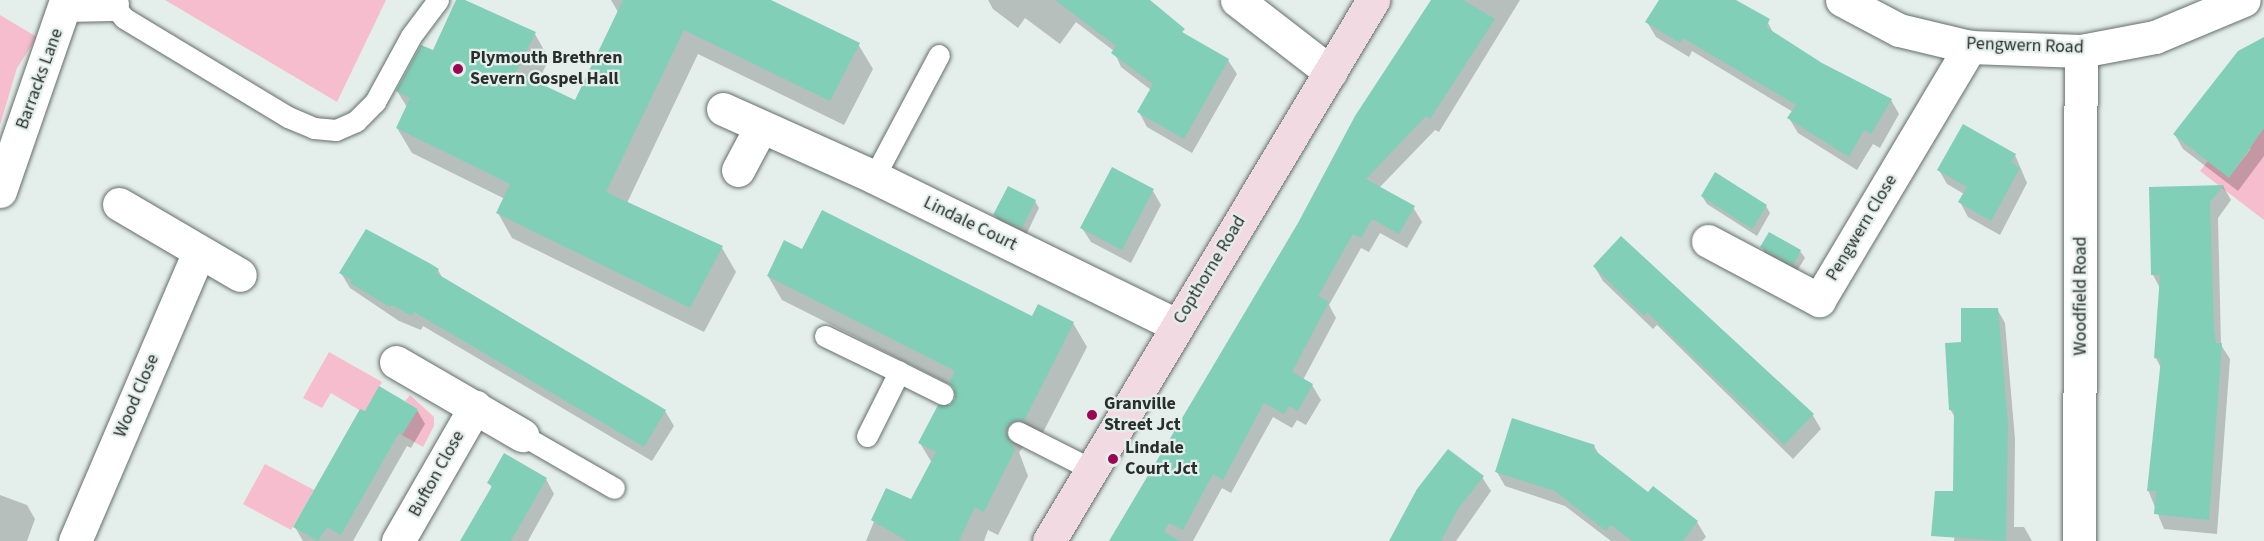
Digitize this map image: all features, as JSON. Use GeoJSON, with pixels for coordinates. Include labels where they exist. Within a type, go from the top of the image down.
{"type":"FeatureCollection","features":[{"type":"Feature","properties":{"kind":"main road","name":"Copthorne Road"},"geometry":{"type":"LineString","coordinates":[[1048,541],[1373,0]]}},
{"type":"Feature","properties":{"kind":"street"},"geometry":{"type":"LineString","coordinates":[[1237,0],[1330,72]]}},
{"type":"Feature","properties":{"kind":"street","name":"Pengwern Road"},"geometry":{"type":"LineString","coordinates":[[1842,0],[1899,30],[1970,47],[2081,51],[2155,36],[2244,0]]}},
{"type":"Feature","properties":{"kind":"street"},"geometry":{"type":"LineString","coordinates":[[66,3],[112,4]]}},
{"type":"Feature","properties":{"kind":"street","name":"Barracks Lane"},"geometry":{"type":"LineString","coordinates":[[0,191],[66,3]]}},
{"type":"Feature","properties":{"kind":"street","name":"Pengwern Close"},"geometry":{"type":"LineString","coordinates":[[1708,240],[1819,300],[1970,47]]}},
{"type":"Feature","properties":{"kind":"street","name":"Woodfield Road"},"geometry":{"type":"LineString","coordinates":[[2079,541],[2081,51]]}},
{"type":"Feature","properties":{"kind":"street","name":"Lindale Court"},"geometry":{"type":"LineString","coordinates":[[723,109],[874,177],[1176,325]]}},
{"type":"Feature","properties":{"kind":"street"},"geometry":{"type":"LineString","coordinates":[[738,170],[761,127]]}},
{"type":"Feature","properties":{"kind":"street"},"geometry":{"type":"LineString","coordinates":[[119,204],[240,275]]}},
{"type":"Feature","properties":{"kind":"street","name":"Wood Close"},"geometry":{"type":"LineString","coordinates":[[75,541],[199,251]]}},
{"type":"Feature","properties":{"kind":"street"},"geometry":{"type":"LineString","coordinates":[[396,362],[522,435]]}},
{"type":"Feature","properties":{"kind":"street","name":"Bufton Close"},"geometry":{"type":"LineString","coordinates":[[398,541],[474,407]]}},
{"type":"Feature","properties":{"kind":"lane"},"geometry":{"type":"LineString","coordinates":[[112,4],[124,18],[288,117],[314,128],[336,130],[356,121],[375,102],[411,36],[438,0]]}},
{"type":"Feature","properties":{"kind":"lane"},"geometry":{"type":"LineString","coordinates":[[874,177],[939,55]]}},
{"type":"Feature","properties":{"kind":"lane"},"geometry":{"type":"LineString","coordinates":[[825,336],[943,394]]}},
{"type":"Feature","properties":{"kind":"lane"},"geometry":{"type":"LineString","coordinates":[[867,436],[899,372]]}},
{"type":"Feature","properties":{"kind":"lane"},"geometry":{"type":"LineString","coordinates":[[1018,432],[1091,469]]}},
{"type":"Feature","properties":{"kind":"lane"},"geometry":{"type":"LineString","coordinates":[[522,435],[614,488]]}},
{"type":"Feature","properties":{"kind":"shaded area"},"geometry":{"type":"Polygon","coordinates":[[[165,0],[386,0],[337,102],[165,0]]]}},
{"type":"Feature","properties":{"kind":"shaded area"},"geometry":{"type":"Polygon","coordinates":[[[0,15],[37,37],[17,68],[0,125],[0,15]]]}},
{"type":"Feature","properties":{"kind":"shaded area"},"geometry":{"type":"Polygon","coordinates":[[[2264,128],[2264,220],[2200,171],[2208,161],[2229,177],[2251,149],[2234,135],[2252,143],[2264,128]]]}},
{"type":"Feature","properties":{"kind":"shaded area"},"geometry":{"type":"Polygon","coordinates":[[[329,352],[382,382],[364,413],[331,393],[322,408],[303,398],[329,352]]]}},
{"type":"Feature","properties":{"kind":"shaded area"},"geometry":{"type":"Polygon","coordinates":[[[410,395],[434,417],[434,426],[423,447],[402,435],[418,409],[405,401],[410,395]]]}},
{"type":"Feature","properties":{"kind":"shaded area"},"geometry":{"type":"Polygon","coordinates":[[[265,464],[314,490],[291,530],[243,504],[265,464]]]}},
{"type":"Feature","properties":{"kind":"building"},"geometry":{"type":"Polygon","coordinates":[[[456,0],[465,0],[536,32],[516,72],[575,100],[623,0],[771,0],[860,43],[830,101],[684,30],[606,192],[723,246],[690,308],[496,213],[510,184],[396,128],[410,98],[396,91],[421,45],[433,50],[456,0]]]}},
{"type":"Feature","properties":{"kind":"building"},"geometry":{"type":"Polygon","coordinates":[[[1055,0],[1150,0],[1185,29],[1182,32],[1229,59],[1184,139],[1137,112],[1153,84],[1111,53],[1116,46],[1055,0]]]}},
{"type":"Feature","properties":{"kind":"building"},"geometry":{"type":"Polygon","coordinates":[[[1431,0],[1463,0],[1495,19],[1430,119],[1426,116],[1366,179],[1415,206],[1399,234],[1372,219],[1361,238],[1353,234],[1318,296],[1329,302],[1292,372],[1313,384],[1298,411],[1289,406],[1284,414],[1264,403],[1223,480],[1213,474],[1183,530],[1169,523],[1164,532],[1180,541],[1109,541],[1298,223],[1355,116],[1431,0]]]}},
{"type":"Feature","properties":{"kind":"building"},"geometry":{"type":"Polygon","coordinates":[[[1659,0],[1736,0],[1770,19],[1766,27],[1822,63],[1892,99],[1871,134],[1864,130],[1849,157],[1787,118],[1796,105],[1683,38],[1680,43],[1645,22],[1659,0]]]}},
{"type":"Feature","properties":{"kind":"building"},"geometry":{"type":"Polygon","coordinates":[[[2264,37],[2264,128],[2229,178],[2173,134],[2238,51],[2264,37]]]}},
{"type":"Feature","properties":{"kind":"building"},"geometry":{"type":"Polygon","coordinates":[[[1963,124],[2016,154],[2011,162],[2020,168],[1991,221],[1958,202],[1967,187],[1937,170],[1963,124]]]}},
{"type":"Feature","properties":{"kind":"building"},"geometry":{"type":"Polygon","coordinates":[[[1112,167],[1154,189],[1122,250],[1080,228],[1112,167]]]}},
{"type":"Feature","properties":{"kind":"building"},"geometry":{"type":"Polygon","coordinates":[[[1715,172],[1767,205],[1752,229],[1701,196],[1715,172]]]}},
{"type":"Feature","properties":{"kind":"building"},"geometry":{"type":"Polygon","coordinates":[[[2224,185],[2210,202],[2214,329],[2216,343],[2222,343],[2209,520],[2154,514],[2156,491],[2147,491],[2161,359],[2154,358],[2160,275],[2151,275],[2149,187],[2224,185]]]}},
{"type":"Feature","properties":{"kind":"building"},"geometry":{"type":"Polygon","coordinates":[[[1008,186],[1036,200],[1022,228],[993,215],[1008,186]]]}},
{"type":"Feature","properties":{"kind":"building"},"geometry":{"type":"Polygon","coordinates":[[[822,210],[1032,316],[1038,304],[1074,322],[1024,421],[1017,419],[1007,426],[1005,433],[1015,450],[984,512],[975,507],[959,541],[907,541],[871,520],[886,488],[911,499],[936,452],[918,443],[938,405],[950,405],[955,399],[954,388],[949,383],[955,371],[767,276],[784,240],[802,249],[822,210]]]}},
{"type":"Feature","properties":{"kind":"building"},"geometry":{"type":"Polygon","coordinates":[[[366,229],[431,264],[439,269],[436,273],[666,410],[644,447],[414,312],[412,316],[392,305],[390,307],[350,283],[352,280],[339,273],[366,229]]]}},
{"type":"Feature","properties":{"kind":"building"},"geometry":{"type":"Polygon","coordinates":[[[1769,232],[1801,250],[1793,265],[1760,247],[1769,232]]]}},
{"type":"Feature","properties":{"kind":"building"},"geometry":{"type":"Polygon","coordinates":[[[1621,236],[1814,414],[1784,445],[1647,312],[1644,316],[1593,266],[1621,236]]]}},
{"type":"Feature","properties":{"kind":"building"},"geometry":{"type":"Polygon","coordinates":[[[1961,308],[1998,308],[2008,424],[2006,541],[1931,536],[1935,491],[1953,491],[1954,410],[1949,410],[1945,343],[1961,342],[1961,308]]]}},
{"type":"Feature","properties":{"kind":"building"},"geometry":{"type":"Polygon","coordinates":[[[379,386],[418,409],[402,435],[399,433],[341,535],[327,527],[318,541],[293,527],[360,409],[365,411],[379,386]]]}},
{"type":"Feature","properties":{"kind":"building"},"geometry":{"type":"Polygon","coordinates":[[[1512,418],[1595,445],[1593,449],[1648,492],[1653,486],[1698,521],[1683,541],[1632,541],[1611,525],[1606,531],[1555,491],[1495,472],[1512,418]]]}},
{"type":"Feature","properties":{"kind":"building"},"geometry":{"type":"Polygon","coordinates":[[[1448,449],[1484,476],[1458,509],[1441,541],[1389,541],[1417,489],[1448,449]]]}},
{"type":"Feature","properties":{"kind":"building"},"geometry":{"type":"Polygon","coordinates":[[[504,453],[547,478],[511,541],[460,541],[492,486],[487,483],[504,453]]]}},
{"type":"Feature","properties":{"kind":"place","name":"Plymouth Brethren Severn Gospel Hall"},"geometry":{"type":"Point","coordinates":[458,69]}},
{"type":"Feature","properties":{"kind":"place","name":"Granville Street Jct"},"geometry":{"type":"Point","coordinates":[1092,415]}},
{"type":"Feature","properties":{"kind":"place","name":"Lindale Court Jct"},"geometry":{"type":"Point","coordinates":[1113,459]}}]}
